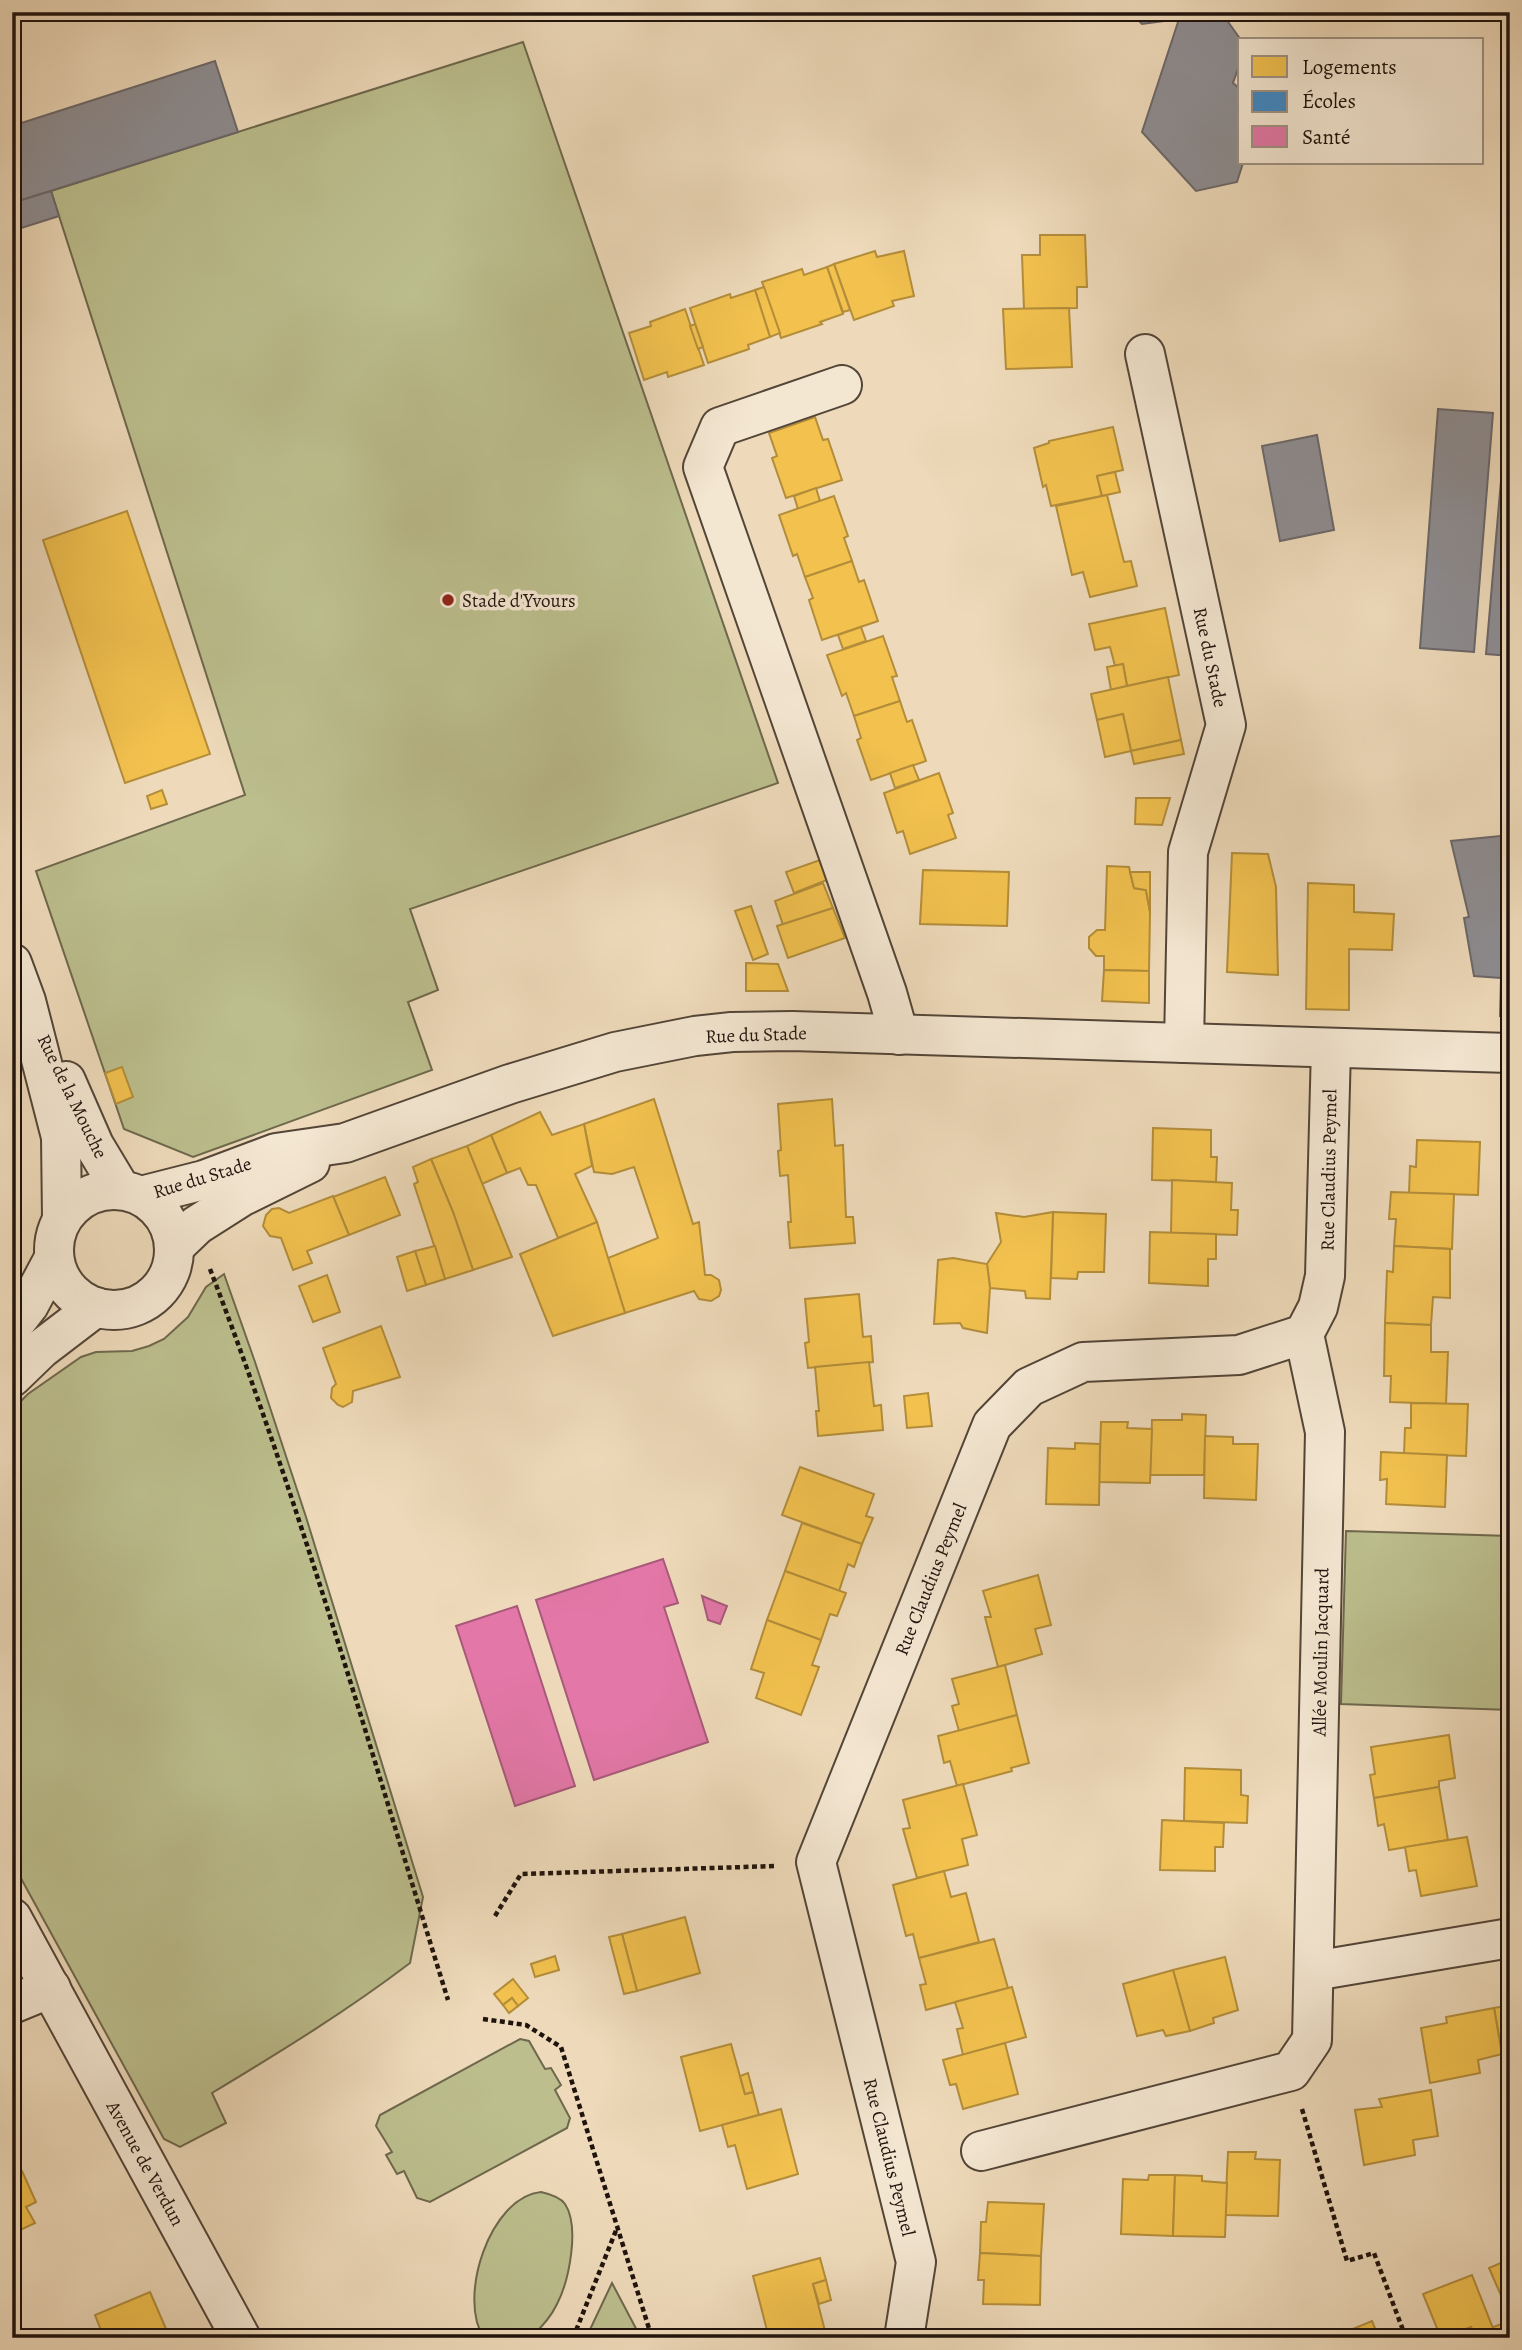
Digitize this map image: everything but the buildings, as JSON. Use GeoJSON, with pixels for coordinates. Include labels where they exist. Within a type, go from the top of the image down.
{"type":"FeatureCollection","features":[{"type":"Feature","properties":{"kind":"street","name":"Rue du Stade"},"geometry":{"type":"LineString","coordinates":[[1145,354],[1226,724],[1188,852],[1184,1044]]}},
{"type":"Feature","properties":{"kind":"street"},"geometry":{"type":"LineString","coordinates":[[842,385],[720,427],[703,467],[887,993],[899,1035]]}},
{"type":"Feature","properties":{"kind":"street","name":"Rue de la Mouche"},"geometry":{"type":"LineString","coordinates":[[12,963],[26,1001],[61,1137],[62,1218]]}},
{"type":"Feature","properties":{"kind":"street","name":"Rue de la Mouche"},"geometry":{"type":"LineString","coordinates":[[26,1001],[56,1059],[90,1137],[131,1193]]}},
{"type":"Feature","properties":{"kind":"street","name":"Rue du Stade"},"geometry":{"type":"LineString","coordinates":[[190,1254],[197,1225],[241,1197],[291,1174],[345,1143],[545,1072],[650,1044],[732,1032],[792,1031],[1510,1053]]}},
{"type":"Feature","properties":{"kind":"street","name":"Rue Claudius Peymel"},"geometry":{"type":"LineString","coordinates":[[904,2338],[916,2262],[816,1863],[992,1425],[1029,1387],[1083,1362],[1239,1355],[1304,1334],[1318,1307],[1325,1276],[1331,1048]]}},
{"type":"Feature","properties":{"kind":"street","name":"Rue du Stade"},"geometry":{"type":"LineString","coordinates":[[62,1218],[74,1205],[88,1196],[104,1191],[131,1193],[204,1180],[276,1153],[345,1143]]}},
{"type":"Feature","properties":{"kind":"street","name":"Rue du Stade"},"geometry":{"type":"LineString","coordinates":[[131,1193],[154,1205],[171,1232],[190,1254]]}},
{"type":"Feature","properties":{"kind":"street"},"geometry":{"type":"LineString","coordinates":[[62,1218],[55,1237],[54,1258],[59,1275],[68,1289],[81,1300],[96,1307],[115,1310],[134,1306],[151,1297],[172,1266],[190,1254]]}},
{"type":"Feature","properties":{"kind":"street"},"geometry":{"type":"LineString","coordinates":[[12,1327],[29,1305],[54,1258]]}},
{"type":"Feature","properties":{"kind":"street"},"geometry":{"type":"LineString","coordinates":[[12,1377],[40,1349],[96,1307]]}},
{"type":"Feature","properties":{"kind":"street","name":"Allée Moulin Jacquard"},"geometry":{"type":"LineString","coordinates":[[1291,2071],[1312,2040],[1325,1432],[1304,1334]]}},
{"type":"Feature","properties":{"kind":"street","name":"Avenue de Verdun"},"geometry":{"type":"LineString","coordinates":[[12,1917],[241,2338]]}},
{"type":"Feature","properties":{"kind":"street"},"geometry":{"type":"LineString","coordinates":[[1314,1971],[1510,1938]]}},
{"type":"Feature","properties":{"kind":"street"},"geometry":{"type":"LineString","coordinates":[[12,2004],[51,1988]]}},
{"type":"Feature","properties":{"kind":"street"},"geometry":{"type":"LineString","coordinates":[[981,2151],[1291,2071]]}},
{"type":"Feature","properties":{"kind":"path"},"geometry":{"type":"LineString","coordinates":[[190,1254],[248,1368],[330,1620],[448,2000]]}},
{"type":"Feature","properties":{"kind":"path"},"geometry":{"type":"LineString","coordinates":[[495,1916],[521,1874],[816,1863]]}},
{"type":"Feature","properties":{"kind":"path"},"geometry":{"type":"LineString","coordinates":[[483,2019],[526,2025],[561,2047],[652,2338]]}},
{"type":"Feature","properties":{"kind":"path"},"geometry":{"type":"LineString","coordinates":[[1291,2071],[1348,2261],[1374,2253],[1406,2338]]}},
{"type":"Feature","properties":{"kind":"path"},"geometry":{"type":"LineString","coordinates":[[573,2338],[617,2227]]}},
{"type":"Feature","properties":{"kind":"green space","name":"Stade d'Yvours"},"geometry":{"type":"Polygon","coordinates":[[[523,42],[778,783],[410,909],[438,990],[408,1002],[432,1070],[193,1157],[124,1129],[36,871],[245,795],[51,191],[523,42]]]}},
{"type":"Feature","properties":{"kind":"green space"},"geometry":{"type":"Polygon","coordinates":[[[224,1274],[306,1517],[423,1897],[410,1963],[288,2047],[212,2093],[226,2123],[180,2147],[164,2139],[12,1862],[12,1410],[28,1394],[81,1357],[96,1352],[132,1351],[164,1339],[188,1317],[206,1287],[224,1274]]]}},
{"type":"Feature","properties":{"kind":"green space"},"geometry":{"type":"Polygon","coordinates":[[[1346,1531],[1510,1536],[1510,1710],[1341,1704],[1346,1531]]]}},
{"type":"Feature","properties":{"kind":"green space"},"geometry":{"type":"Polygon","coordinates":[[[520,2039],[529,2041],[545,2069],[551,2068],[561,2085],[555,2090],[570,2118],[567,2128],[430,2202],[417,2198],[404,2171],[397,2174],[386,2155],[392,2152],[376,2126],[380,2115],[520,2039]]]}},
{"type":"Feature","properties":{"kind":"green space"},"geometry":{"type":"Polygon","coordinates":[[[541,2192],[560,2199],[565,2204],[572,2226],[569,2268],[561,2294],[549,2318],[530,2338],[484,2338],[477,2320],[474,2299],[483,2252],[493,2230],[507,2211],[523,2198],[541,2192]]]}},
{"type":"Feature","properties":{"kind":"green space"},"geometry":{"type":"Polygon","coordinates":[[[612,2283],[641,2338],[586,2338],[612,2283]]]}},
{"type":"Feature","properties":{"kind":"place","name":"Stade d'Yvours"},"geometry":{"type":"Point","coordinates":[448,600]}}]}
